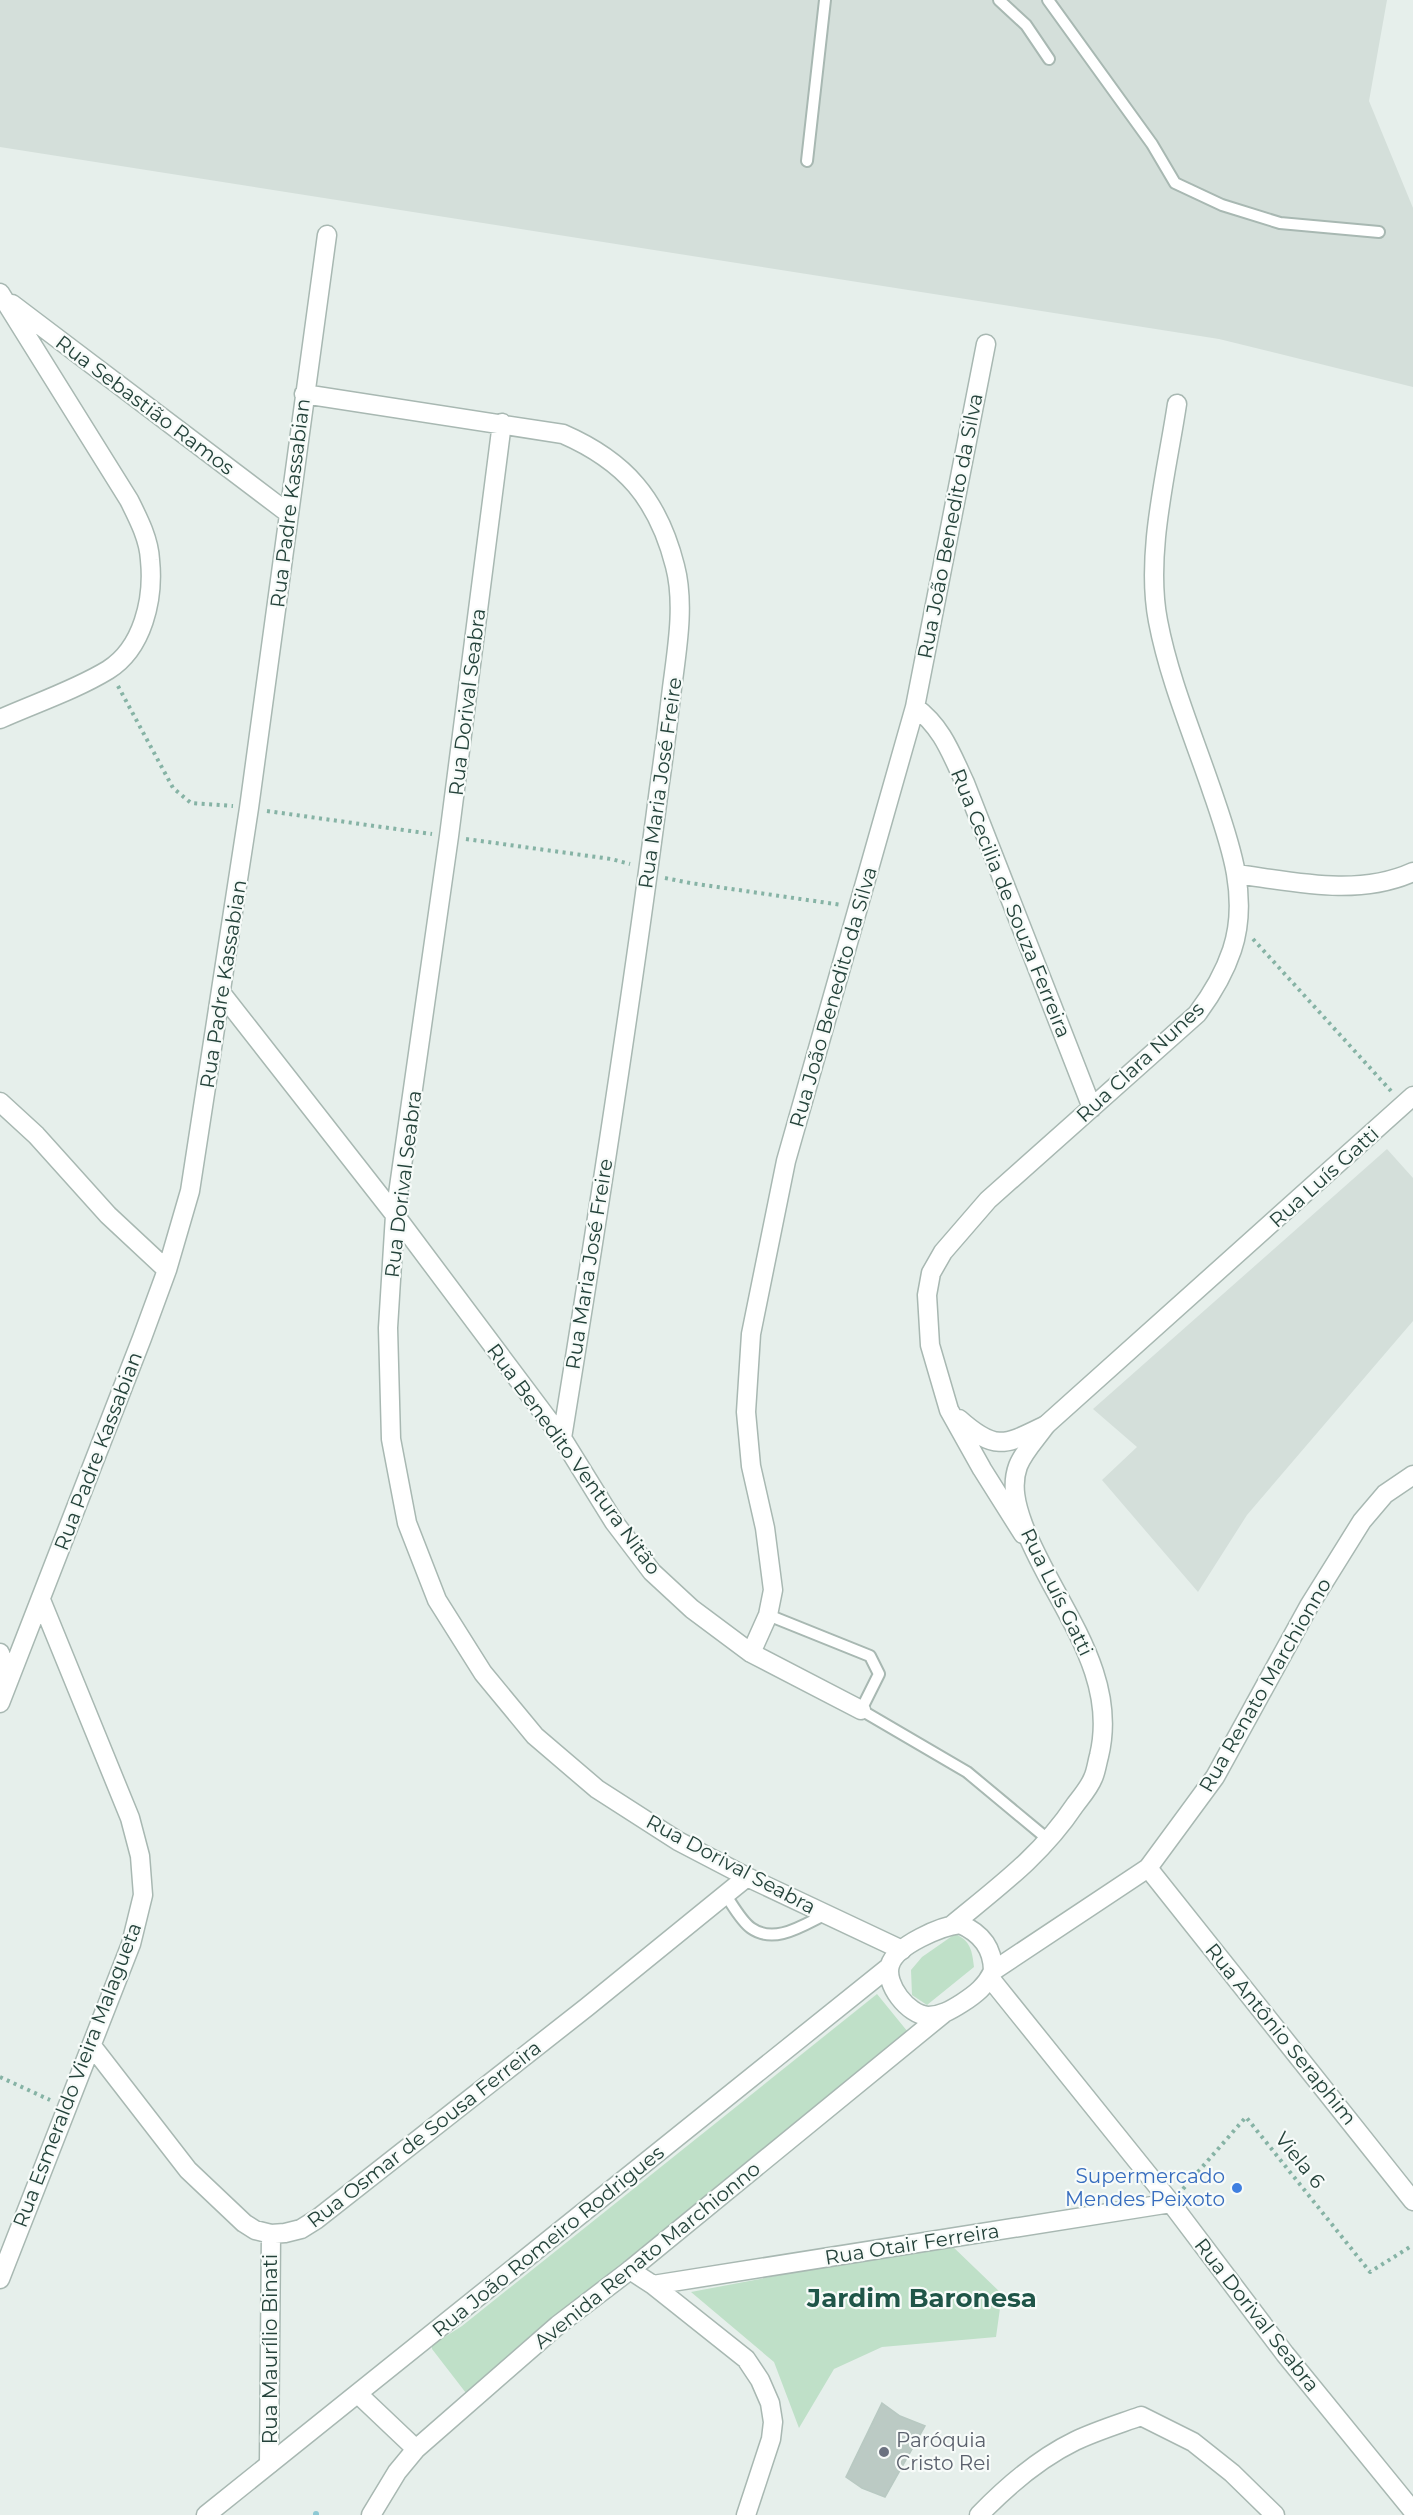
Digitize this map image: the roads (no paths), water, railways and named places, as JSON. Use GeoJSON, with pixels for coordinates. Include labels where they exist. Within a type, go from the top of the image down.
{"type":"FeatureCollection","features":[{"type":"Feature","properties":{"kind":"street","name":"Rua Padre Kassabian"},"geometry":{"type":"LineString","coordinates":[[0,1703],[167,1270],[190,1191],[222,994],[327,235]]}},
{"type":"Feature","properties":{"kind":"street","name":"Rua Sebastião Ramos"},"geometry":{"type":"LineString","coordinates":[[1,295],[288,513]]}},
{"type":"Feature","properties":{"kind":"street"},"geometry":{"type":"LineString","coordinates":[[0,719],[109,669],[129,651],[142,627],[150,587],[150,558],[142,528],[129,500],[1,295]]}},
{"type":"Feature","properties":{"kind":"street","name":"Rua João Benedito da Silva"},"geometry":{"type":"LineString","coordinates":[[751,1653],[768,1615],[773,1590],[772,1569],[751,1466],[746,1412],[751,1334],[786,1161],[915,707],[986,344]]}},
{"type":"Feature","properties":{"kind":"street","name":"Rua Maria José Freire"},"geometry":{"type":"LineString","coordinates":[[304,394],[563,434],[590,446],[620,467],[645,497],[665,533],[676,569],[679,611],[677,655],[649,872],[562,1438]]}},
{"type":"Feature","properties":{"kind":"street","name":"Rua Clara Nunes"},"geometry":{"type":"LineString","coordinates":[[1033,1549],[982,1470],[949,1410],[930,1346],[927,1295],[932,1273],[943,1252],[988,1200],[1197,1014],[1221,978],[1233,948],[1237,921],[1238,874],[1168,660],[1158,619],[1156,537],[1177,404]]}},
{"type":"Feature","properties":{"kind":"street","name":"Rua Dorival Seabra"},"geometry":{"type":"LineString","coordinates":[[502,423],[450,836],[395,1215],[388,1329],[391,1439],[407,1523],[437,1600],[483,1673],[535,1736],[597,1789],[678,1841],[747,1877],[902,1950]]}},
{"type":"Feature","properties":{"kind":"street","name":"Rua Cecilia de Souza Ferreira"},"geometry":{"type":"LineString","coordinates":[[915,707],[931,719],[942,735],[965,783],[1092,1108]]}},
{"type":"Feature","properties":{"kind":"street"},"geometry":{"type":"LineString","coordinates":[[1238,874],[1315,884],[1366,886],[1394,881],[1413,872]]}},
{"type":"Feature","properties":{"kind":"street","name":"Rua Benedito Ventura Nitão"},"geometry":{"type":"LineString","coordinates":[[222,994],[395,1215],[562,1438],[614,1522],[652,1572],[692,1609],[751,1653],[861,1710]]}},
{"type":"Feature","properties":{"kind":"street","name":"Rua Luís Gatti"},"geometry":{"type":"LineString","coordinates":[[951,1925],[1012,1876],[1050,1841],[1093,1778],[1101,1747],[1104,1718],[1097,1681],[1083,1641],[1033,1549],[1015,1495],[1018,1467],[1025,1452],[1047,1425],[1408,1101]]}},
{"type":"Feature","properties":{"kind":"street"},"geometry":{"type":"LineString","coordinates":[[0,1102],[36,1135],[108,1215],[167,1270]]}},
{"type":"Feature","properties":{"kind":"street","name":"Rua Luís Gatti"},"geometry":{"type":"LineString","coordinates":[[949,1410],[971,1430],[987,1440],[996,1442],[1014,1440],[1047,1425]]}},
{"type":"Feature","properties":{"kind":"street","name":"Rua Renato Marchionno"},"geometry":{"type":"LineString","coordinates":[[992,1975],[1148,1868],[1215,1777],[1309,1606],[1362,1521],[1385,1494],[1413,1475]]}},
{"type":"Feature","properties":{"kind":"street","name":"Rua Esmeraldo Vieira Malagueta"},"geometry":{"type":"LineString","coordinates":[[0,2279],[131,1944],[144,1895],[140,1856],[130,1818],[41,1600]]}},
{"type":"Feature","properties":{"kind":"street"},"geometry":{"type":"LineString","coordinates":[[0,1653],[9,1680]]}},
{"type":"Feature","properties":{"kind":"street","name":"Rua Antônio Seraphim"},"geometry":{"type":"LineString","coordinates":[[1148,1868],[1413,2201]]}},
{"type":"Feature","properties":{"kind":"street","name":"Rua Osmar de Sousa Ferreira"},"geometry":{"type":"LineString","coordinates":[[271,2234],[301,2229],[317,2219],[587,2007],[747,1877]]}},
{"type":"Feature","properties":{"kind":"street"},"geometry":{"type":"LineString","coordinates":[[960,1924],[981,1937],[989,1948],[992,1975],[984,1988],[943,2014],[920,2015],[904,2003],[892,1985],[889,1966],[892,1959],[902,1950],[931,1932],[951,1925],[960,1924]]}},
{"type":"Feature","properties":{"kind":"street","name":"Rua João Romeiro Rodrigues"},"geometry":{"type":"LineString","coordinates":[[206,2515],[889,1966]]}},
{"type":"Feature","properties":{"kind":"street","name":"Rua Dorival Seabra"},"geometry":{"type":"LineString","coordinates":[[992,1975],[1171,2203],[1285,2354],[1413,2511]]}},
{"type":"Feature","properties":{"kind":"street","name":"Avenida Renato Marchionno"},"geometry":{"type":"LineString","coordinates":[[372,2514],[397,2472],[416,2449],[558,2325],[630,2270],[943,2014]]}},
{"type":"Feature","properties":{"kind":"street"},"geometry":{"type":"LineString","coordinates":[[92,2046],[188,2170],[244,2223],[255,2230],[271,2234]]}},
{"type":"Feature","properties":{"kind":"street","name":"Rua Otair Ferreira"},"geometry":{"type":"LineString","coordinates":[[653,2285],[1171,2203]]}},
{"type":"Feature","properties":{"kind":"street","name":"Rua Maurílio Binati"},"geometry":{"type":"LineString","coordinates":[[269,2464],[271,2234]]}},
{"type":"Feature","properties":{"kind":"street"},"geometry":{"type":"LineString","coordinates":[[630,2270],[653,2285],[746,2359],[771,2403],[773,2422],[771,2439],[746,2515]]}},
{"type":"Feature","properties":{"kind":"street"},"geometry":{"type":"LineString","coordinates":[[358,2394],[416,2449]]}},
{"type":"Feature","properties":{"kind":"street"},"geometry":{"type":"LineString","coordinates":[[979,2515],[1002,2492],[1035,2465],[1075,2441],[1141,2416],[1193,2442],[1232,2473],[1275,2515]]}},
{"type":"Feature","properties":{"kind":"lane"},"geometry":{"type":"LineString","coordinates":[[807,161],[825,0]]}},
{"type":"Feature","properties":{"kind":"lane"},"geometry":{"type":"LineString","coordinates":[[999,0],[1026,25],[1049,59]]}},
{"type":"Feature","properties":{"kind":"lane"},"geometry":{"type":"LineString","coordinates":[[1048,0],[1152,144],[1175,183],[1222,205],[1281,223],[1379,232]]}},
{"type":"Feature","properties":{"kind":"lane"},"geometry":{"type":"LineString","coordinates":[[768,1615],[870,1656],[879,1674],[861,1710]]}},
{"type":"Feature","properties":{"kind":"lane","name":"Rua Benedito Ventura Nitão"},"geometry":{"type":"LineString","coordinates":[[861,1710],[966,1772],[1050,1841]]}},
{"type":"Feature","properties":{"kind":"lane"},"geometry":{"type":"LineString","coordinates":[[725,1894],[750,1928],[769,1935],[790,1932],[826,1914]]}},
{"type":"Feature","properties":{"kind":"place","name":"Supermercado Mendes Peixoto"},"geometry":{"type":"Point","coordinates":[1237,2188]}},
{"type":"Feature","properties":{"kind":"place","name":"Paróquia Cristo Rei"},"geometry":{"type":"Point","coordinates":[884,2452]}},
{"type":"Feature","properties":{"kind":"district","name":"Jardim Baronesa"},"geometry":{"type":"Point","coordinates":[922,2298]}}]}
